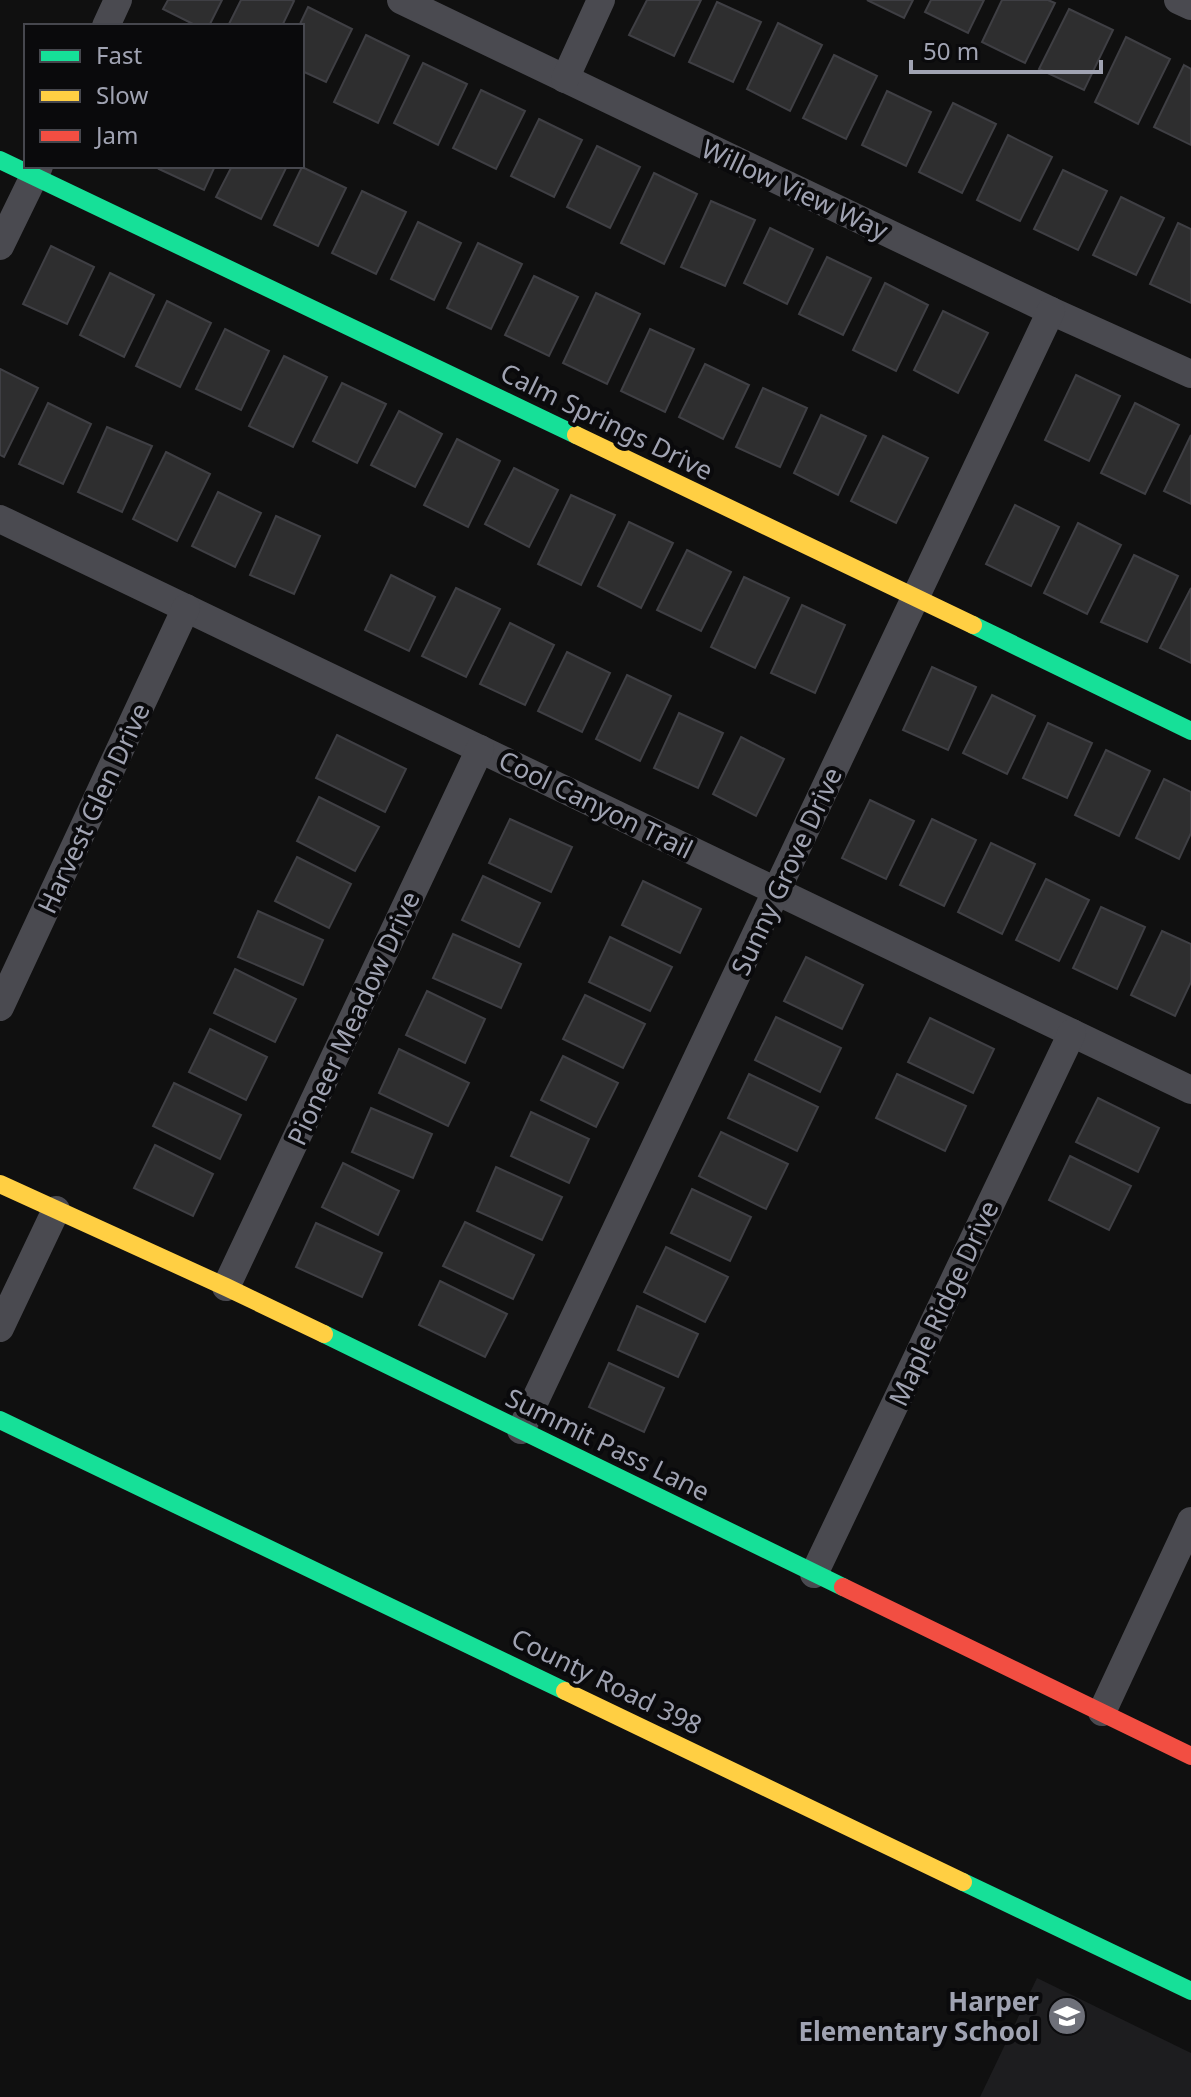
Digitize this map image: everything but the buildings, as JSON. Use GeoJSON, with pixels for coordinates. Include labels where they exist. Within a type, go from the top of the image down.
{"type":"FeatureCollection","features":[{"type":"Feature","properties":{"kind":"street"},"geometry":{"type":"LineString","coordinates":[[107,24],[118,0]]}},
{"type":"Feature","properties":{"kind":"street","name":"Willow View Way"},"geometry":{"type":"LineString","coordinates":[[401,0],[1051,311],[1191,374]]}},
{"type":"Feature","properties":{"kind":"street"},"geometry":{"type":"LineString","coordinates":[[565,79],[601,0]]}},
{"type":"Feature","properties":{"kind":"street"},"geometry":{"type":"LineString","coordinates":[[1178,0],[1191,6]]}},
{"type":"Feature","properties":{"kind":"street","name":"Calm Springs Drive"},"geometry":{"type":"LineString","coordinates":[[0,160],[24,167]]}},
{"type":"Feature","properties":{"kind":"street"},"geometry":{"type":"LineString","coordinates":[[0,246],[36,171]]}},
{"type":"Feature","properties":{"kind":"street","name":"Calm Springs Drive"},"geometry":{"type":"LineString","coordinates":[[36,171],[1191,731]]}},
{"type":"Feature","properties":{"kind":"street","name":"Sunny Grove Drive"},"geometry":{"type":"LineString","coordinates":[[521,1430],[1051,311]]}},
{"type":"Feature","properties":{"kind":"street","name":"Cool Canyon Trail"},"geometry":{"type":"LineString","coordinates":[[0,519],[1191,1090]]}},
{"type":"Feature","properties":{"kind":"street","name":"Harvest Glen Drive"},"geometry":{"type":"LineString","coordinates":[[0,1007],[186,608]]}},
{"type":"Feature","properties":{"kind":"street","name":"Pioneer Meadow Drive"},"geometry":{"type":"LineString","coordinates":[[226,1287],[480,749]]}},
{"type":"Feature","properties":{"kind":"street","name":"Maple Ridge Drive"},"geometry":{"type":"LineString","coordinates":[[814,1574],[1072,1033]]}},
{"type":"Feature","properties":{"kind":"street","name":"Summit Pass Lane"},"geometry":{"type":"LineString","coordinates":[[0,1184],[226,1287],[1191,1756]]}},
{"type":"Feature","properties":{"kind":"street"},"geometry":{"type":"LineString","coordinates":[[0,1328],[56,1210]]}},
{"type":"Feature","properties":{"kind":"street","name":"County Road 398"},"geometry":{"type":"LineString","coordinates":[[0,1420],[1189,1985]]}},
{"type":"Feature","properties":{"kind":"street"},"geometry":{"type":"LineString","coordinates":[[1102,1712],[1191,1521]]}},
{"type":"Feature","properties":{"kind":"shaded area","name":"Harper Elementary School"},"geometry":{"type":"Polygon","coordinates":[[[1037,1978],[1191,2053],[1191,2097],[980,2097],[1037,1978]]]}},
{"type":"Feature","properties":{"kind":"traffic: fast"},"geometry":{"type":"LineString","coordinates":[[0,160],[576,435]]}},
{"type":"Feature","properties":{"kind":"traffic: fast"},"geometry":{"type":"LineString","coordinates":[[973,625],[1191,731]]}},
{"type":"Feature","properties":{"kind":"traffic: fast"},"geometry":{"type":"LineString","coordinates":[[324,1334],[843,1587]]}},
{"type":"Feature","properties":{"kind":"traffic: fast"},"geometry":{"type":"LineString","coordinates":[[0,1420],[565,1691]]}},
{"type":"Feature","properties":{"kind":"traffic: fast"},"geometry":{"type":"LineString","coordinates":[[963,1882],[1191,1991]]}},
{"type":"Feature","properties":{"kind":"traffic: slow"},"geometry":{"type":"LineString","coordinates":[[576,435],[973,625]]}},
{"type":"Feature","properties":{"kind":"traffic: slow"},"geometry":{"type":"LineString","coordinates":[[0,1184],[324,1334]]}},
{"type":"Feature","properties":{"kind":"traffic: slow"},"geometry":{"type":"LineString","coordinates":[[565,1691],[963,1882]]}},
{"type":"Feature","properties":{"kind":"traffic: jam"},"geometry":{"type":"LineString","coordinates":[[843,1587],[1191,1756]]}},
{"type":"Feature","properties":{"kind":"place","name":"Harper Elementary School"},"geometry":{"type":"Point","coordinates":[1067,2016]}}]}
